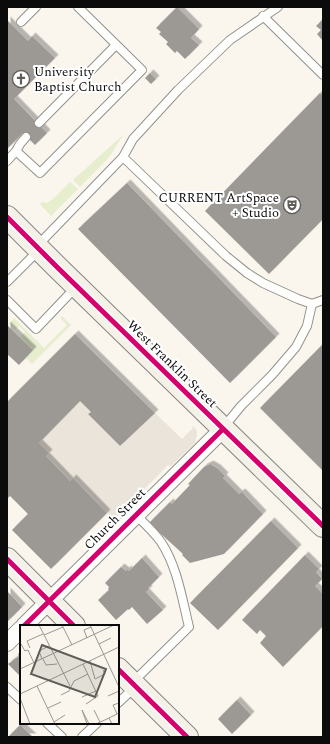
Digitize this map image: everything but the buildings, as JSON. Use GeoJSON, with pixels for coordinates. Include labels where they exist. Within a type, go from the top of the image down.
{"type":"FeatureCollection","features":[{"type":"Feature","properties":{"kind":"main road","name":"West Franklin Street"},"geometry":{"type":"LineString","coordinates":[[7,216],[323,526]]}},
{"type":"Feature","properties":{"kind":"main road"},"geometry":{"type":"LineString","coordinates":[[7,559],[73,625]]}},
{"type":"Feature","properties":{"kind":"main road"},"geometry":{"type":"LineString","coordinates":[[128,679],[187,737]]}},
{"type":"Feature","properties":{"kind":"street","name":"Church Street"},"geometry":{"type":"LineString","coordinates":[[25,625],[135,514],[223,429]]}},
{"type":"Feature","properties":{"kind":"street"},"geometry":{"type":"LineString","coordinates":[[7,643],[20,630]]}},
{"type":"Feature","properties":{"kind":"lane"},"geometry":{"type":"LineString","coordinates":[[22,22],[36,7]]}},
{"type":"Feature","properties":{"kind":"lane"},"geometry":{"type":"LineString","coordinates":[[16,152],[40,173],[142,70],[78,7]]}},
{"type":"Feature","properties":{"kind":"lane"},"geometry":{"type":"LineString","coordinates":[[7,282],[123,157],[133,139],[178,90],[230,40],[278,7]]}},
{"type":"Feature","properties":{"kind":"lane"},"geometry":{"type":"LineString","coordinates":[[263,16],[323,75]]}},
{"type":"Feature","properties":{"kind":"lane"},"geometry":{"type":"LineString","coordinates":[[39,123],[116,45]]}},
{"type":"Feature","properties":{"kind":"lane"},"geometry":{"type":"LineString","coordinates":[[7,161],[16,152],[26,137]]}},
{"type":"Feature","properties":{"kind":"lane"},"geometry":{"type":"LineString","coordinates":[[123,157],[226,256],[247,273],[263,283],[312,304],[323,300]]}},
{"type":"Feature","properties":{"kind":"lane"},"geometry":{"type":"LineString","coordinates":[[7,300],[36,329],[77,286]]}},
{"type":"Feature","properties":{"kind":"lane"},"geometry":{"type":"LineString","coordinates":[[223,429],[296,347],[308,326],[312,304]]}},
{"type":"Feature","properties":{"kind":"lane"},"geometry":{"type":"LineString","coordinates":[[119,701],[128,679],[189,626],[177,579],[170,559],[160,541],[135,514]]}},
{"type":"Feature","properties":{"kind":"lane"},"geometry":{"type":"LineString","coordinates":[[7,687],[20,699]]}},
{"type":"Feature","properties":{"kind":"lane"},"geometry":{"type":"LineString","coordinates":[[49,724],[62,737]]}},
{"type":"Feature","properties":{"kind":"lane"},"geometry":{"type":"LineString","coordinates":[[82,737],[96,724]]}},
{"type":"Feature","properties":{"kind":"green space"},"geometry":{"type":"Polygon","coordinates":[[[123,135],[110,156],[80,187],[73,180],[123,135]]]}},
{"type":"Feature","properties":{"kind":"green space"},"geometry":{"type":"Polygon","coordinates":[[[70,182],[78,189],[51,216],[40,204],[43,202],[47,203],[53,199],[70,182]]]}},
{"type":"Feature","properties":{"kind":"green space"},"geometry":{"type":"Polygon","coordinates":[[[62,316],[71,325],[32,364],[26,358],[33,350],[20,337],[25,332],[19,326],[15,330],[9,324],[14,318],[44,348],[67,325],[60,318],[62,316]]]}},
{"type":"Feature","properties":{"kind":"shaded area"},"geometry":{"type":"Polygon","coordinates":[[[80,401],[91,412],[88,414],[120,446],[155,413],[182,439],[193,428],[193,426],[196,429],[197,434],[195,443],[170,467],[168,465],[114,520],[73,478],[70,481],[61,472],[46,456],[39,443],[80,401]]]}},
{"type":"Feature","properties":{"kind":"cycle path"},"geometry":{"type":"LineString","coordinates":[[7,217],[323,526]]}},
{"type":"Feature","properties":{"kind":"cycle path"},"geometry":{"type":"LineString","coordinates":[[25,625],[223,429]]}},
{"type":"Feature","properties":{"kind":"cycle path"},"geometry":{"type":"LineString","coordinates":[[7,559],[73,625]]}},
{"type":"Feature","properties":{"kind":"cycle path"},"geometry":{"type":"LineString","coordinates":[[119,670],[187,737]]}},
{"type":"Feature","properties":{"kind":"place","name":"University Baptist Church"},"geometry":{"type":"Point","coordinates":[21,79]}},
{"type":"Feature","properties":{"kind":"place","name":"CURRENT ArtSpace + Studio"},"geometry":{"type":"Point","coordinates":[292,205]}}]}
